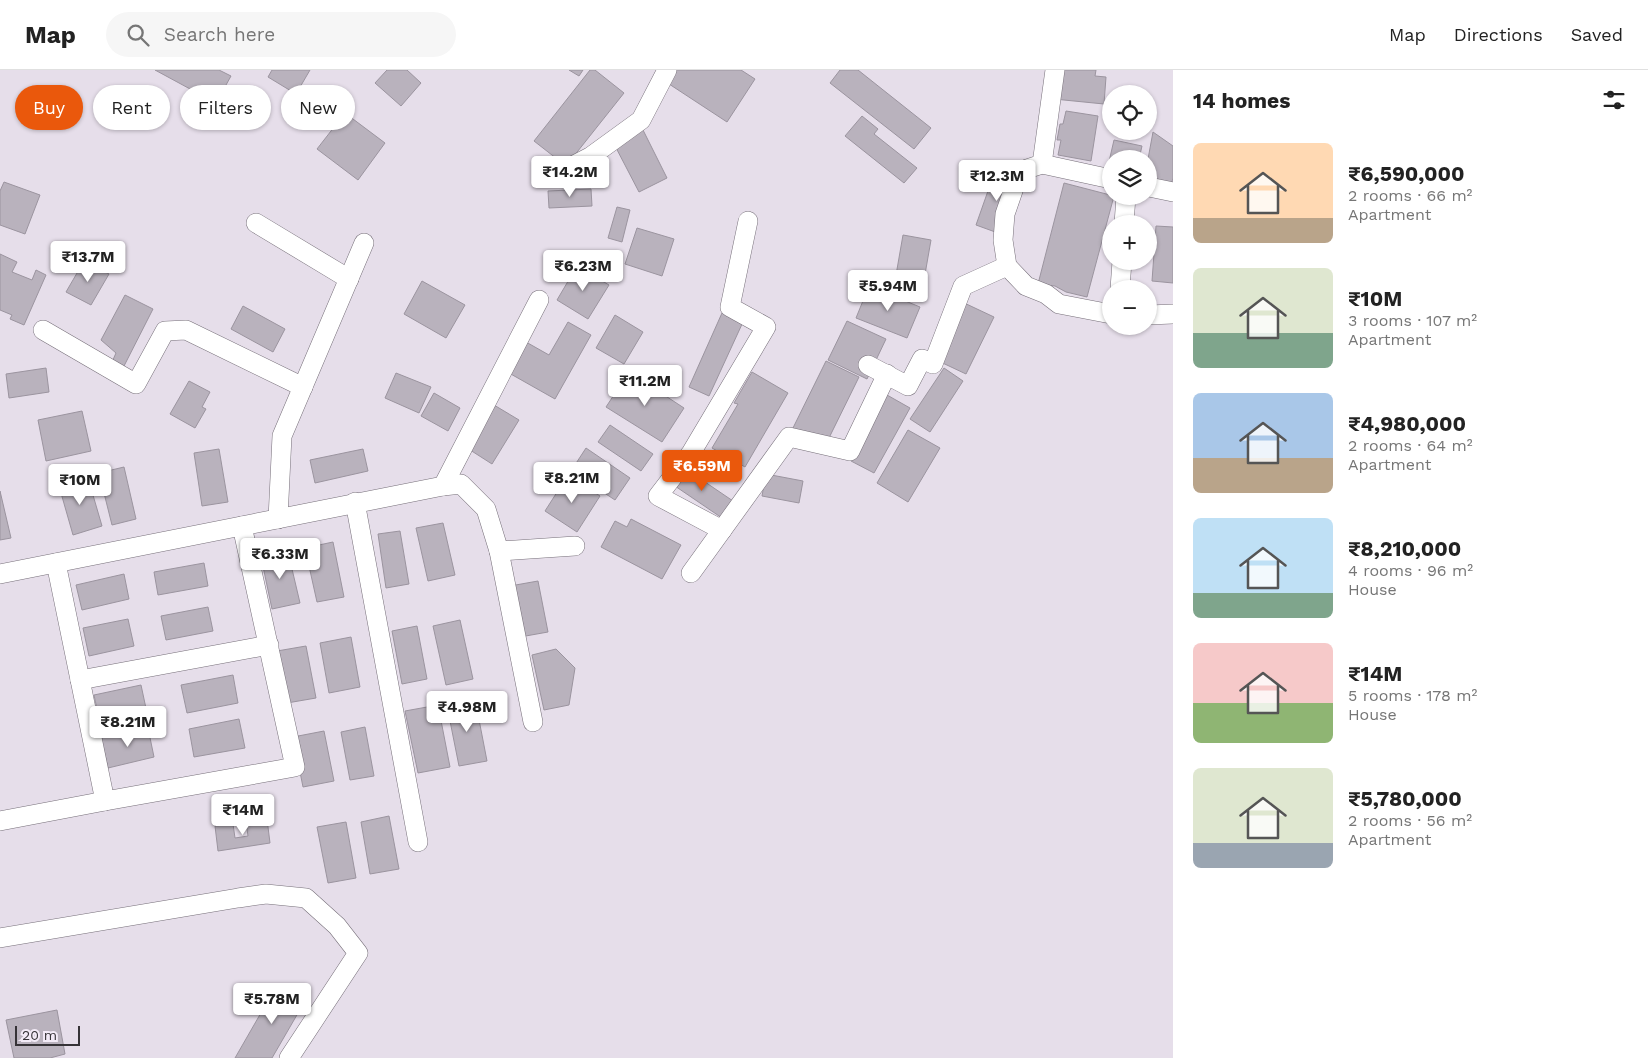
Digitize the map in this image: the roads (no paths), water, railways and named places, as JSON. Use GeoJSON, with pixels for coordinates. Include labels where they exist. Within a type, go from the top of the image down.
{"type":"FeatureCollection","features":[{"type":"Feature","properties":{"kind":"street"},"geometry":{"type":"LineString","coordinates":[[563,171],[590,157],[641,120],[667,70]]}},
{"type":"Feature","properties":{"kind":"street"},"geometry":{"type":"LineString","coordinates":[[1042,164],[1055,70]]}},
{"type":"Feature","properties":{"kind":"street"},"geometry":{"type":"LineString","coordinates":[[1102,177],[1042,164],[1027,169],[1015,185],[1005,214],[1003,240],[1007,266],[1026,286],[1046,294],[1059,304],[1102,312]]}},
{"type":"Feature","properties":{"kind":"street"},"geometry":{"type":"LineString","coordinates":[[1157,189],[1173,192]]}},
{"type":"Feature","properties":{"kind":"street"},"geometry":{"type":"LineString","coordinates":[[722,530],[658,496],[691,453],[766,327],[730,307],[748,221]]}},
{"type":"Feature","properties":{"kind":"street"},"geometry":{"type":"LineString","coordinates":[[256,223],[349,279]]}},
{"type":"Feature","properties":{"kind":"street"},"geometry":{"type":"LineString","coordinates":[[278,519],[282,436],[364,243]]}},
{"type":"Feature","properties":{"kind":"street"},"geometry":{"type":"LineString","coordinates":[[868,365],[908,386],[922,360],[933,364],[963,286],[1007,266]]}},
{"type":"Feature","properties":{"kind":"street"},"geometry":{"type":"LineString","coordinates":[[443,486],[539,300]]}},
{"type":"Feature","properties":{"kind":"street"},"geometry":{"type":"LineString","coordinates":[[1157,315],[1173,314]]}},
{"type":"Feature","properties":{"kind":"street"},"geometry":{"type":"LineString","coordinates":[[42,330],[136,384],[165,331],[186,330],[303,387]]}},
{"type":"Feature","properties":{"kind":"street"},"geometry":{"type":"LineString","coordinates":[[691,573],[789,437],[850,451],[886,374]]}},
{"type":"Feature","properties":{"kind":"street"},"geometry":{"type":"LineString","coordinates":[[0,574],[355,502],[462,484],[486,509],[499,551],[533,722]]}},
{"type":"Feature","properties":{"kind":"street"},"geometry":{"type":"LineString","coordinates":[[355,502],[418,842]]}},
{"type":"Feature","properties":{"kind":"street"},"geometry":{"type":"LineString","coordinates":[[0,821],[295,767],[242,526]]}},
{"type":"Feature","properties":{"kind":"street"},"geometry":{"type":"LineString","coordinates":[[499,551],[575,546]]}},
{"type":"Feature","properties":{"kind":"street"},"geometry":{"type":"LineString","coordinates":[[56,563],[105,801]]}},
{"type":"Feature","properties":{"kind":"street"},"geometry":{"type":"LineString","coordinates":[[80,680],[269,645]]}},
{"type":"Feature","properties":{"kind":"street"},"geometry":{"type":"LineString","coordinates":[[0,938],[266,894],[306,898],[337,926],[358,954],[289,1058]]}}]}
